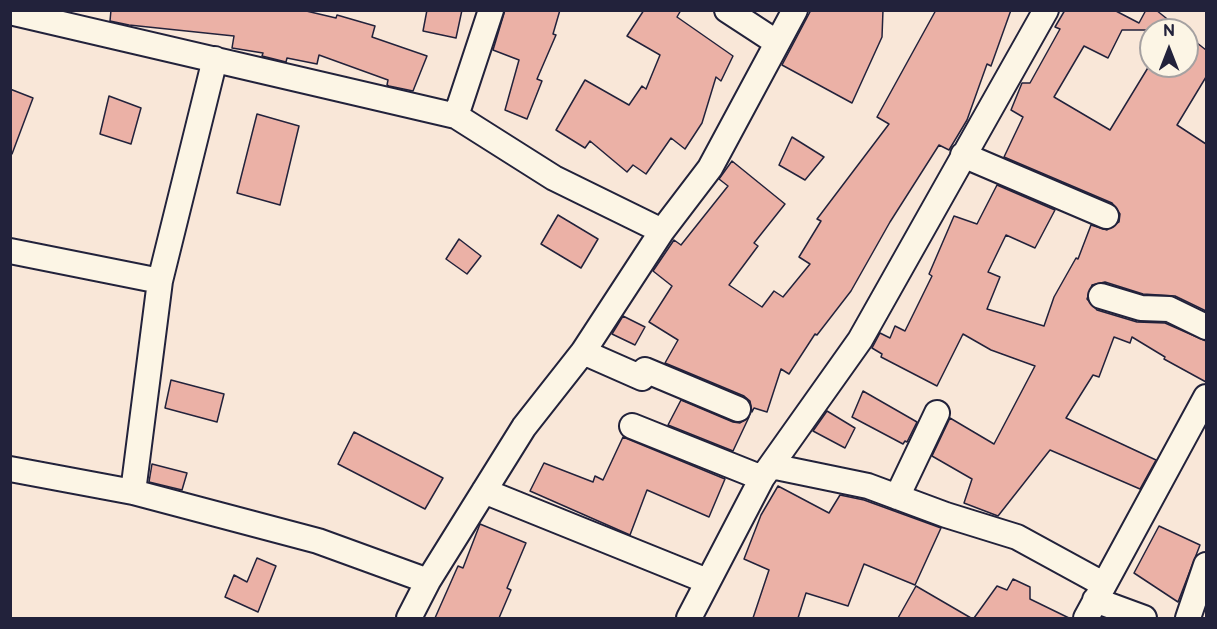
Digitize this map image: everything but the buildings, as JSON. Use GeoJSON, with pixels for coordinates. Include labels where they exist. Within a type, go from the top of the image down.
{"type":"FeatureCollection","features":[{"type":"Feature","properties":{"kind":"street"},"geometry":{"type":"LineString","coordinates":[[456,116],[491,10]]}},
{"type":"Feature","properties":{"kind":"street"},"geometry":{"type":"LineString","coordinates":[[727,10],[776,42]]}},
{"type":"Feature","properties":{"kind":"street"},"geometry":{"type":"LineString","coordinates":[[409,618],[428,580],[525,427],[583,352],[662,231],[710,168],[795,10]]}},
{"type":"Feature","properties":{"kind":"street"},"geometry":{"type":"LineString","coordinates":[[689,618],[766,472],[860,340],[1046,10]]}},
{"type":"Feature","properties":{"kind":"street"},"geometry":{"type":"LineString","coordinates":[[12,18],[215,59],[456,116],[554,178],[662,231]]}},
{"type":"Feature","properties":{"kind":"street"},"geometry":{"type":"LineString","coordinates":[[133,492],[160,281],[215,59]]}},
{"type":"Feature","properties":{"kind":"street"},"geometry":{"type":"LineString","coordinates":[[963,155],[1107,216]]}},
{"type":"Feature","properties":{"kind":"street"},"geometry":{"type":"LineString","coordinates":[[10,251],[160,281]]}},
{"type":"Feature","properties":{"kind":"street"},"geometry":{"type":"LineString","coordinates":[[1101,296],[1141,308],[1169,309],[1206,327]]}},
{"type":"Feature","properties":{"kind":"street"},"geometry":{"type":"LineString","coordinates":[[583,352],[642,378],[645,370],[738,409]]}},
{"type":"Feature","properties":{"kind":"street"},"geometry":{"type":"LineString","coordinates":[[1095,601],[1206,397]]}},
{"type":"Feature","properties":{"kind":"street"},"geometry":{"type":"LineString","coordinates":[[897,497],[937,413]]}},
{"type":"Feature","properties":{"kind":"street"},"geometry":{"type":"LineString","coordinates":[[632,426],[766,472],[868,486],[946,515],[1017,537],[1095,601],[1144,618]]}},
{"type":"Feature","properties":{"kind":"street"},"geometry":{"type":"LineString","coordinates":[[10,469],[133,492],[318,541],[428,580]]}},
{"type":"Feature","properties":{"kind":"street"},"geometry":{"type":"LineString","coordinates":[[484,491],[707,581]]}},
{"type":"Feature","properties":{"kind":"street"},"geometry":{"type":"LineString","coordinates":[[1188,618],[1206,565]]}}]}
